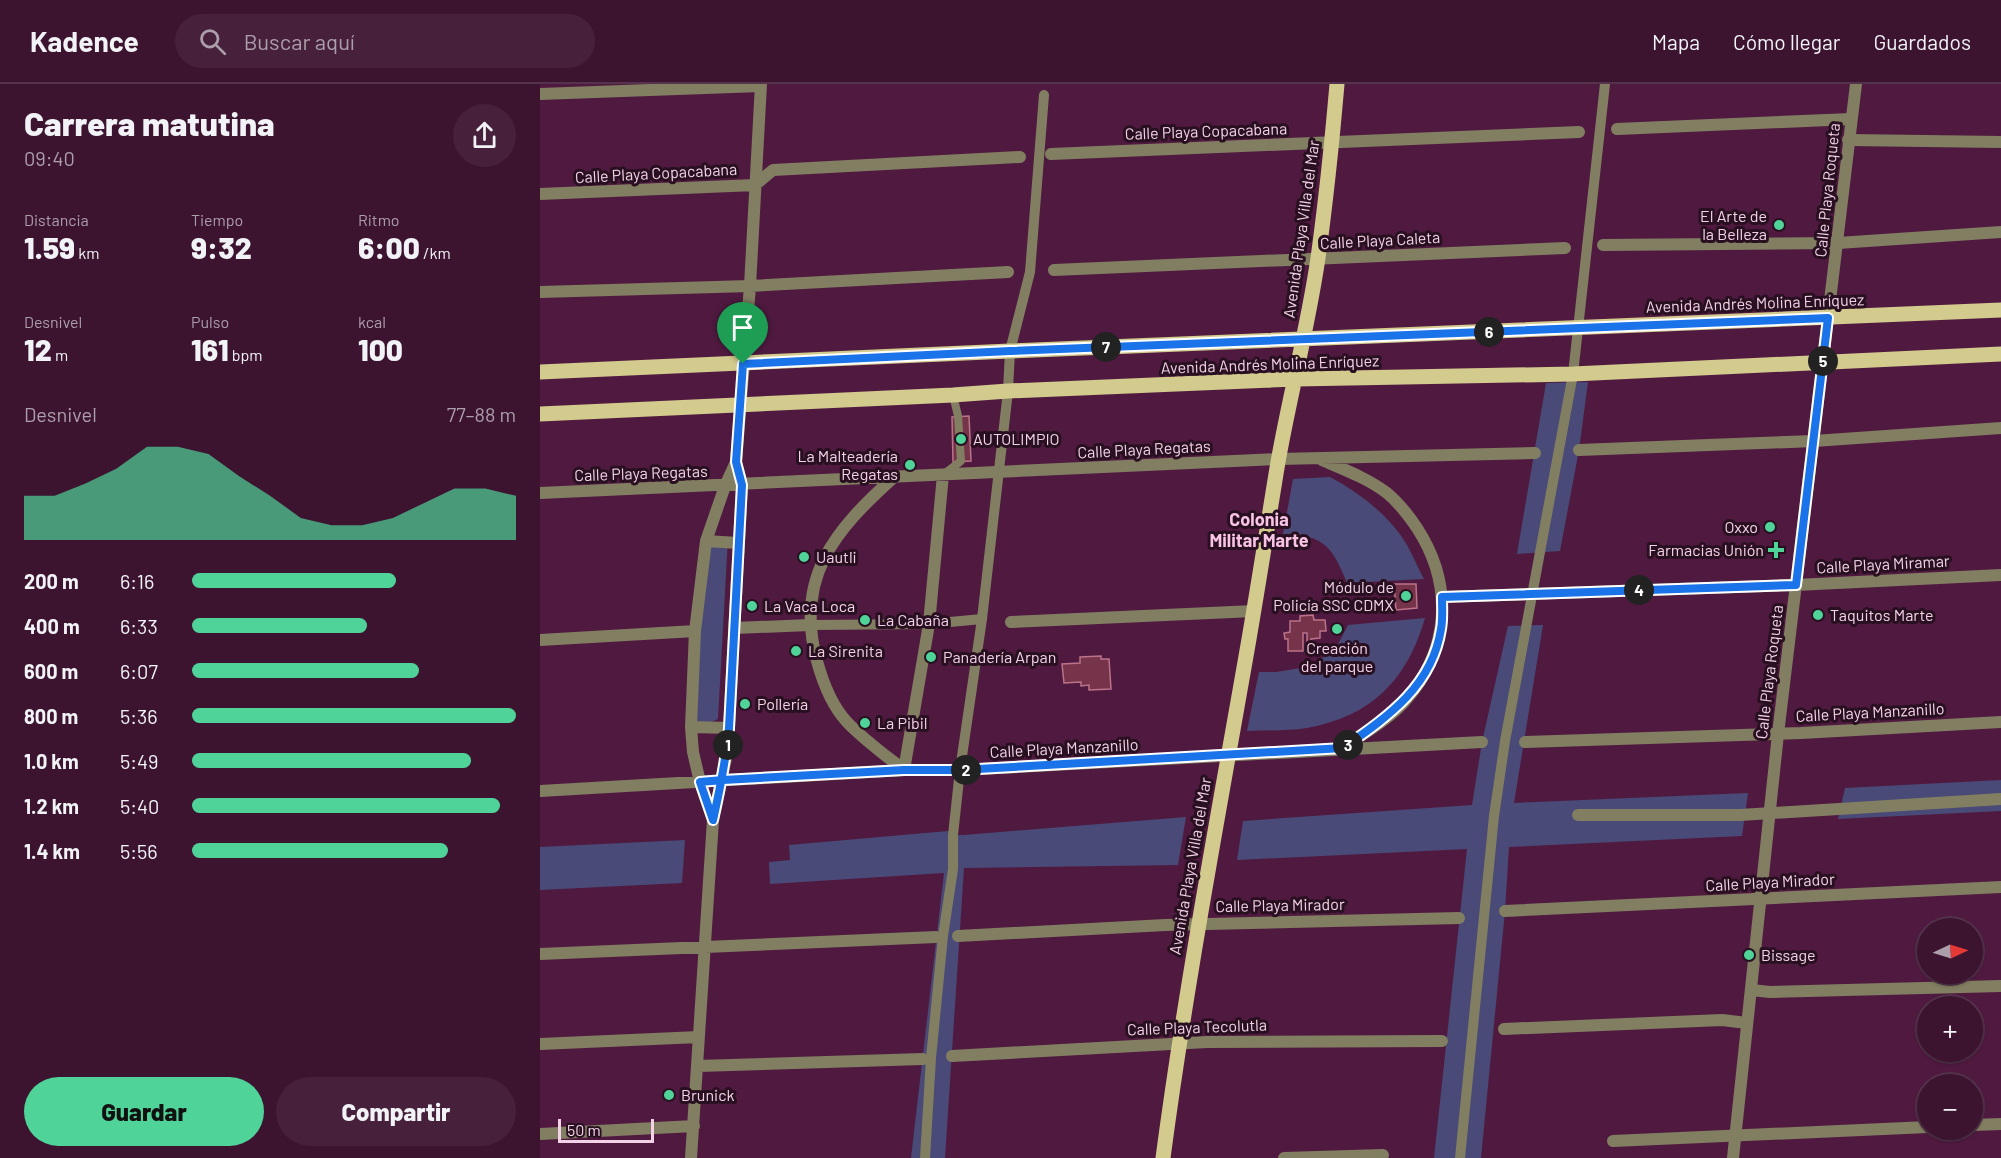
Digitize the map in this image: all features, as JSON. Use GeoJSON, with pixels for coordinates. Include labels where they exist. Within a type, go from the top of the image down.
{"type":"FeatureCollection","features":[{"type":"Feature","properties":{"kind":"main road","name":"Avenida Playa Villa del Mar"},"geometry":{"type":"LineString","coordinates":[[1163,1158],[1197,924],[1279,459],[1318,259],[1337,84]]}},
{"type":"Feature","properties":{"kind":"main road","name":"Avenida Andrés Molina Enríquez"},"geometry":{"type":"LineString","coordinates":[[540,372],[2001,310]]}},
{"type":"Feature","properties":{"kind":"main road","name":"Avenida Andrés Molina Enríquez"},"geometry":{"type":"LineString","coordinates":[[540,414],[1296,379],[1573,374],[2001,354]]}},
{"type":"Feature","properties":{"kind":"street"},"geometry":{"type":"LineString","coordinates":[[1460,1158],[1494,816],[1505,741],[1573,374],[1605,84]]}},
{"type":"Feature","properties":{"kind":"street","name":"Calle Playa Roqueta"},"geometry":{"type":"LineString","coordinates":[[1732,1158],[1778,734],[1856,84]]}},
{"type":"Feature","properties":{"kind":"street"},"geometry":{"type":"LineString","coordinates":[[540,94],[760,85],[750,286],[736,462],[742,485],[729,728],[723,780],[713,820],[691,1158]]}},
{"type":"Feature","properties":{"kind":"street"},"geometry":{"type":"LineString","coordinates":[[925,1158],[932,1047],[943,936],[953,869],[953,835],[960,770],[982,619],[1008,391],[1010,351],[1030,272],[1044,95]]}},
{"type":"Feature","properties":{"kind":"street"},"geometry":{"type":"LineString","coordinates":[[1617,129],[1851,119]]}},
{"type":"Feature","properties":{"kind":"street","name":"Calle Playa Copacabana"},"geometry":{"type":"LineString","coordinates":[[1051,154],[1579,132]]}},
{"type":"Feature","properties":{"kind":"street"},"geometry":{"type":"LineString","coordinates":[[1848,140],[2001,142]]}},
{"type":"Feature","properties":{"kind":"street","name":"Calle Playa Copacabana"},"geometry":{"type":"LineString","coordinates":[[540,194],[755,184],[773,170],[1020,157]]}},
{"type":"Feature","properties":{"kind":"street"},"geometry":{"type":"LineString","coordinates":[[1603,245],[1838,243],[2001,232]]}},
{"type":"Feature","properties":{"kind":"street","name":"Calle Playa Caleta"},"geometry":{"type":"LineString","coordinates":[[1054,270],[1565,248]]}},
{"type":"Feature","properties":{"kind":"street"},"geometry":{"type":"LineString","coordinates":[[540,292],[750,286],[1008,272]]}},
{"type":"Feature","properties":{"kind":"street"},"geometry":{"type":"LineString","coordinates":[[1579,450],[1814,441],[2001,428]]}},
{"type":"Feature","properties":{"kind":"street","name":"Calle Playa Regatas"},"geometry":{"type":"LineString","coordinates":[[540,493],[1279,459],[1535,453]]}},
{"type":"Feature","properties":{"kind":"street"},"geometry":{"type":"LineString","coordinates":[[1318,459],[1365,478],[1389,495],[1409,517],[1425,540],[1437,569],[1442,597],[1442,628],[1435,654],[1421,680],[1397,708],[1343,748]]}},
{"type":"Feature","properties":{"kind":"street"},"geometry":{"type":"LineString","coordinates":[[713,820],[693,752],[691,727],[695,631],[706,541],[724,486],[736,462]]}},
{"type":"Feature","properties":{"kind":"street"},"geometry":{"type":"LineString","coordinates":[[904,770],[929,624],[943,475]]}},
{"type":"Feature","properties":{"kind":"street"},"geometry":{"type":"LineString","coordinates":[[893,478],[865,503],[846,525],[826,555],[815,581],[810,607],[810,625],[822,678],[833,701],[846,721],[904,770]]}},
{"type":"Feature","properties":{"kind":"street"},"geometry":{"type":"LineString","coordinates":[[706,541],[738,543]]}},
{"type":"Feature","properties":{"kind":"street","name":"Calle Playa Miramar"},"geometry":{"type":"LineString","coordinates":[[1442,597],[1796,585],[2001,575]]}},
{"type":"Feature","properties":{"kind":"street"},"geometry":{"type":"LineString","coordinates":[[1011,622],[1254,611]]}},
{"type":"Feature","properties":{"kind":"street"},"geometry":{"type":"LineString","coordinates":[[735,628],[929,624],[982,619]]}},
{"type":"Feature","properties":{"kind":"street"},"geometry":{"type":"LineString","coordinates":[[540,640],[695,631]]}},
{"type":"Feature","properties":{"kind":"street","name":"Calle Playa Manzanillo"},"geometry":{"type":"LineString","coordinates":[[1525,742],[1778,734],[2001,722]]}},
{"type":"Feature","properties":{"kind":"street"},"geometry":{"type":"LineString","coordinates":[[691,727],[729,728]]}},
{"type":"Feature","properties":{"kind":"street","name":"Calle Playa Manzanillo"},"geometry":{"type":"LineString","coordinates":[[540,791],[904,770],[960,770],[1482,742]]}},
{"type":"Feature","properties":{"kind":"street"},"geometry":{"type":"LineString","coordinates":[[1578,815],[1740,815],[2001,799]]}},
{"type":"Feature","properties":{"kind":"street","name":"Calle Playa Mirador"},"geometry":{"type":"LineString","coordinates":[[1505,911],[2001,887]]}},
{"type":"Feature","properties":{"kind":"street","name":"Calle Playa Mirador"},"geometry":{"type":"LineString","coordinates":[[958,936],[1197,924],[1459,918]]}},
{"type":"Feature","properties":{"kind":"street"},"geometry":{"type":"LineString","coordinates":[[540,954],[936,937]]}},
{"type":"Feature","properties":{"kind":"street"},"geometry":{"type":"LineString","coordinates":[[1751,990],[1770,992],[2001,986]]}},
{"type":"Feature","properties":{"kind":"street"},"geometry":{"type":"LineString","coordinates":[[1504,1029],[1722,1020],[1747,1023]]}},
{"type":"Feature","properties":{"kind":"street"},"geometry":{"type":"LineString","coordinates":[[540,1044],[699,1037]]}},
{"type":"Feature","properties":{"kind":"street","name":"Calle Playa Tecolutla"},"geometry":{"type":"LineString","coordinates":[[952,1056],[1178,1043],[1442,1041]]}},
{"type":"Feature","properties":{"kind":"street"},"geometry":{"type":"LineString","coordinates":[[698,1066],[923,1059]]}},
{"type":"Feature","properties":{"kind":"street"},"geometry":{"type":"LineString","coordinates":[[1983,1125],[2001,1124]]}},
{"type":"Feature","properties":{"kind":"street"},"geometry":{"type":"LineString","coordinates":[[540,1134],[694,1126]]}},
{"type":"Feature","properties":{"kind":"street"},"geometry":{"type":"LineString","coordinates":[[1613,1141],[1917,1128]]}},
{"type":"Feature","properties":{"kind":"street"},"geometry":{"type":"LineString","coordinates":[[1284,1158],[1383,1155]]}},
{"type":"Feature","properties":{"kind":"lane"},"geometry":{"type":"LineString","coordinates":[[943,475],[961,461],[958,416],[953,395]]}},
{"type":"Feature","properties":{"kind":"shaded area"},"geometry":{"type":"Polygon","coordinates":[[[1588,382],[1579,450],[1560,551],[1517,554],[1546,383],[1588,382]]]}},
{"type":"Feature","properties":{"kind":"shaded area"},"geometry":{"type":"Polygon","coordinates":[[[1330,477],[1363,498],[1392,524],[1407,545],[1424,579],[1347,583],[1336,560],[1325,545],[1308,537],[1283,534],[1293,479],[1330,477]]]}},
{"type":"Feature","properties":{"kind":"shaded area"},"geometry":{"type":"Polygon","coordinates":[[[728,538],[718,719],[707,724],[697,721],[701,597],[707,547],[728,538]]]}},
{"type":"Feature","properties":{"kind":"shaded area"},"geometry":{"type":"Polygon","coordinates":[[[1425,618],[1408,660],[1397,677],[1384,692],[1368,704],[1330,722],[1307,728],[1247,731],[1259,672],[1307,667],[1335,650],[1348,625],[1425,618]]]}},
{"type":"Feature","properties":{"kind":"shaded area"},"geometry":{"type":"Polygon","coordinates":[[[1543,625],[1514,803],[1748,793],[1742,836],[1509,847],[1481,1158],[1434,1158],[1467,849],[1237,860],[1243,821],[1472,805],[1482,742],[1508,626],[1543,625]]]}},
{"type":"Feature","properties":{"kind":"shaded area"},"geometry":{"type":"Polygon","coordinates":[[[2001,780],[2001,811],[1838,819],[1845,788],[2001,780]]]}},
{"type":"Feature","properties":{"kind":"shaded area"},"geometry":{"type":"Polygon","coordinates":[[[1186,817],[1178,865],[964,868],[945,1158],[911,1158],[944,873],[770,884],[769,862],[790,860],[789,845],[948,831],[953,835],[964,835],[1186,817]]]}},
{"type":"Feature","properties":{"kind":"shaded area"},"geometry":{"type":"Polygon","coordinates":[[[685,840],[682,883],[540,890],[540,847],[685,840]]]}},
{"type":"Feature","properties":{"kind":"building","name":"AUTOLIMPIO"},"geometry":{"type":"Polygon","coordinates":[[[969,416],[971,461],[953,462],[952,417],[969,416]]]}},
{"type":"Feature","properties":{"kind":"building","name":"Módulo de Policía SSC CDMX"},"geometry":{"type":"Polygon","coordinates":[[[1394,584],[1416,584],[1417,608],[1396,610],[1394,584]]]}},
{"type":"Feature","properties":{"kind":"building"},"geometry":{"type":"Polygon","coordinates":[[[1313,615],[1314,620],[1325,620],[1326,631],[1320,631],[1320,638],[1311,639],[1312,643],[1307,644],[1307,633],[1303,633],[1303,651],[1288,651],[1288,639],[1285,639],[1284,633],[1290,632],[1290,621],[1300,621],[1300,616],[1313,615]]]}},
{"type":"Feature","properties":{"kind":"building"},"geometry":{"type":"Polygon","coordinates":[[[1101,656],[1101,659],[1109,659],[1111,689],[1089,690],[1089,685],[1081,686],[1081,682],[1064,683],[1062,664],[1080,663],[1080,657],[1101,656]]]}},
{"type":"Feature","properties":{"kind":"place","name":"El Arte de la Belleza"},"geometry":{"type":"Point","coordinates":[1779,225]}},
{"type":"Feature","properties":{"kind":"place","name":"AUTOLIMPIO"},"geometry":{"type":"Point","coordinates":[961,439]}},
{"type":"Feature","properties":{"kind":"place","name":"La Malteadería Regatas"},"geometry":{"type":"Point","coordinates":[910,465]}},
{"type":"Feature","properties":{"kind":"place","name":"Oxxo"},"geometry":{"type":"Point","coordinates":[1770,527]}},
{"type":"Feature","properties":{"kind":"place","name":"Farmacias Unión"},"geometry":{"type":"Point","coordinates":[1776,550]}},
{"type":"Feature","properties":{"kind":"place","name":"Uautli"},"geometry":{"type":"Point","coordinates":[804,557]}},
{"type":"Feature","properties":{"kind":"place","name":"Módulo de Policía SSC CDMX"},"geometry":{"type":"Point","coordinates":[1406,596]}},
{"type":"Feature","properties":{"kind":"place","name":"La Vaca Loca"},"geometry":{"type":"Point","coordinates":[752,606]}},
{"type":"Feature","properties":{"kind":"place","name":"Taquitos Marte"},"geometry":{"type":"Point","coordinates":[1818,615]}},
{"type":"Feature","properties":{"kind":"place","name":"La Cabaña"},"geometry":{"type":"Point","coordinates":[865,620]}},
{"type":"Feature","properties":{"kind":"place","name":"Creación del parque"},"geometry":{"type":"Point","coordinates":[1337,629]}},
{"type":"Feature","properties":{"kind":"place","name":"La Sirenita"},"geometry":{"type":"Point","coordinates":[796,651]}},
{"type":"Feature","properties":{"kind":"place","name":"Panadería Arpan"},"geometry":{"type":"Point","coordinates":[931,657]}},
{"type":"Feature","properties":{"kind":"place","name":"Pollería"},"geometry":{"type":"Point","coordinates":[745,704]}},
{"type":"Feature","properties":{"kind":"place","name":"La Pibil"},"geometry":{"type":"Point","coordinates":[865,723]}},
{"type":"Feature","properties":{"kind":"place","name":"Bissage"},"geometry":{"type":"Point","coordinates":[1749,955]}},
{"type":"Feature","properties":{"kind":"place","name":"Brunick"},"geometry":{"type":"Point","coordinates":[669,1095]}},
{"type":"Feature","properties":{"kind":"district","name":"Colonia Militar Marte"},"geometry":{"type":"Point","coordinates":[1259,530]}},
{"type":"Feature","properties":{"kind":"route"},"geometry":{"type":"LineString","coordinates":[[743,364],[736,462],[742,485],[729,728],[723,780],[713,820],[700,782],[723,780],[904,770],[960,770],[1343,748],[1382,721],[1404,702],[1421,680],[1435,654],[1442,628],[1442,597],[1796,585],[1828,318],[743,364]]}}]}
